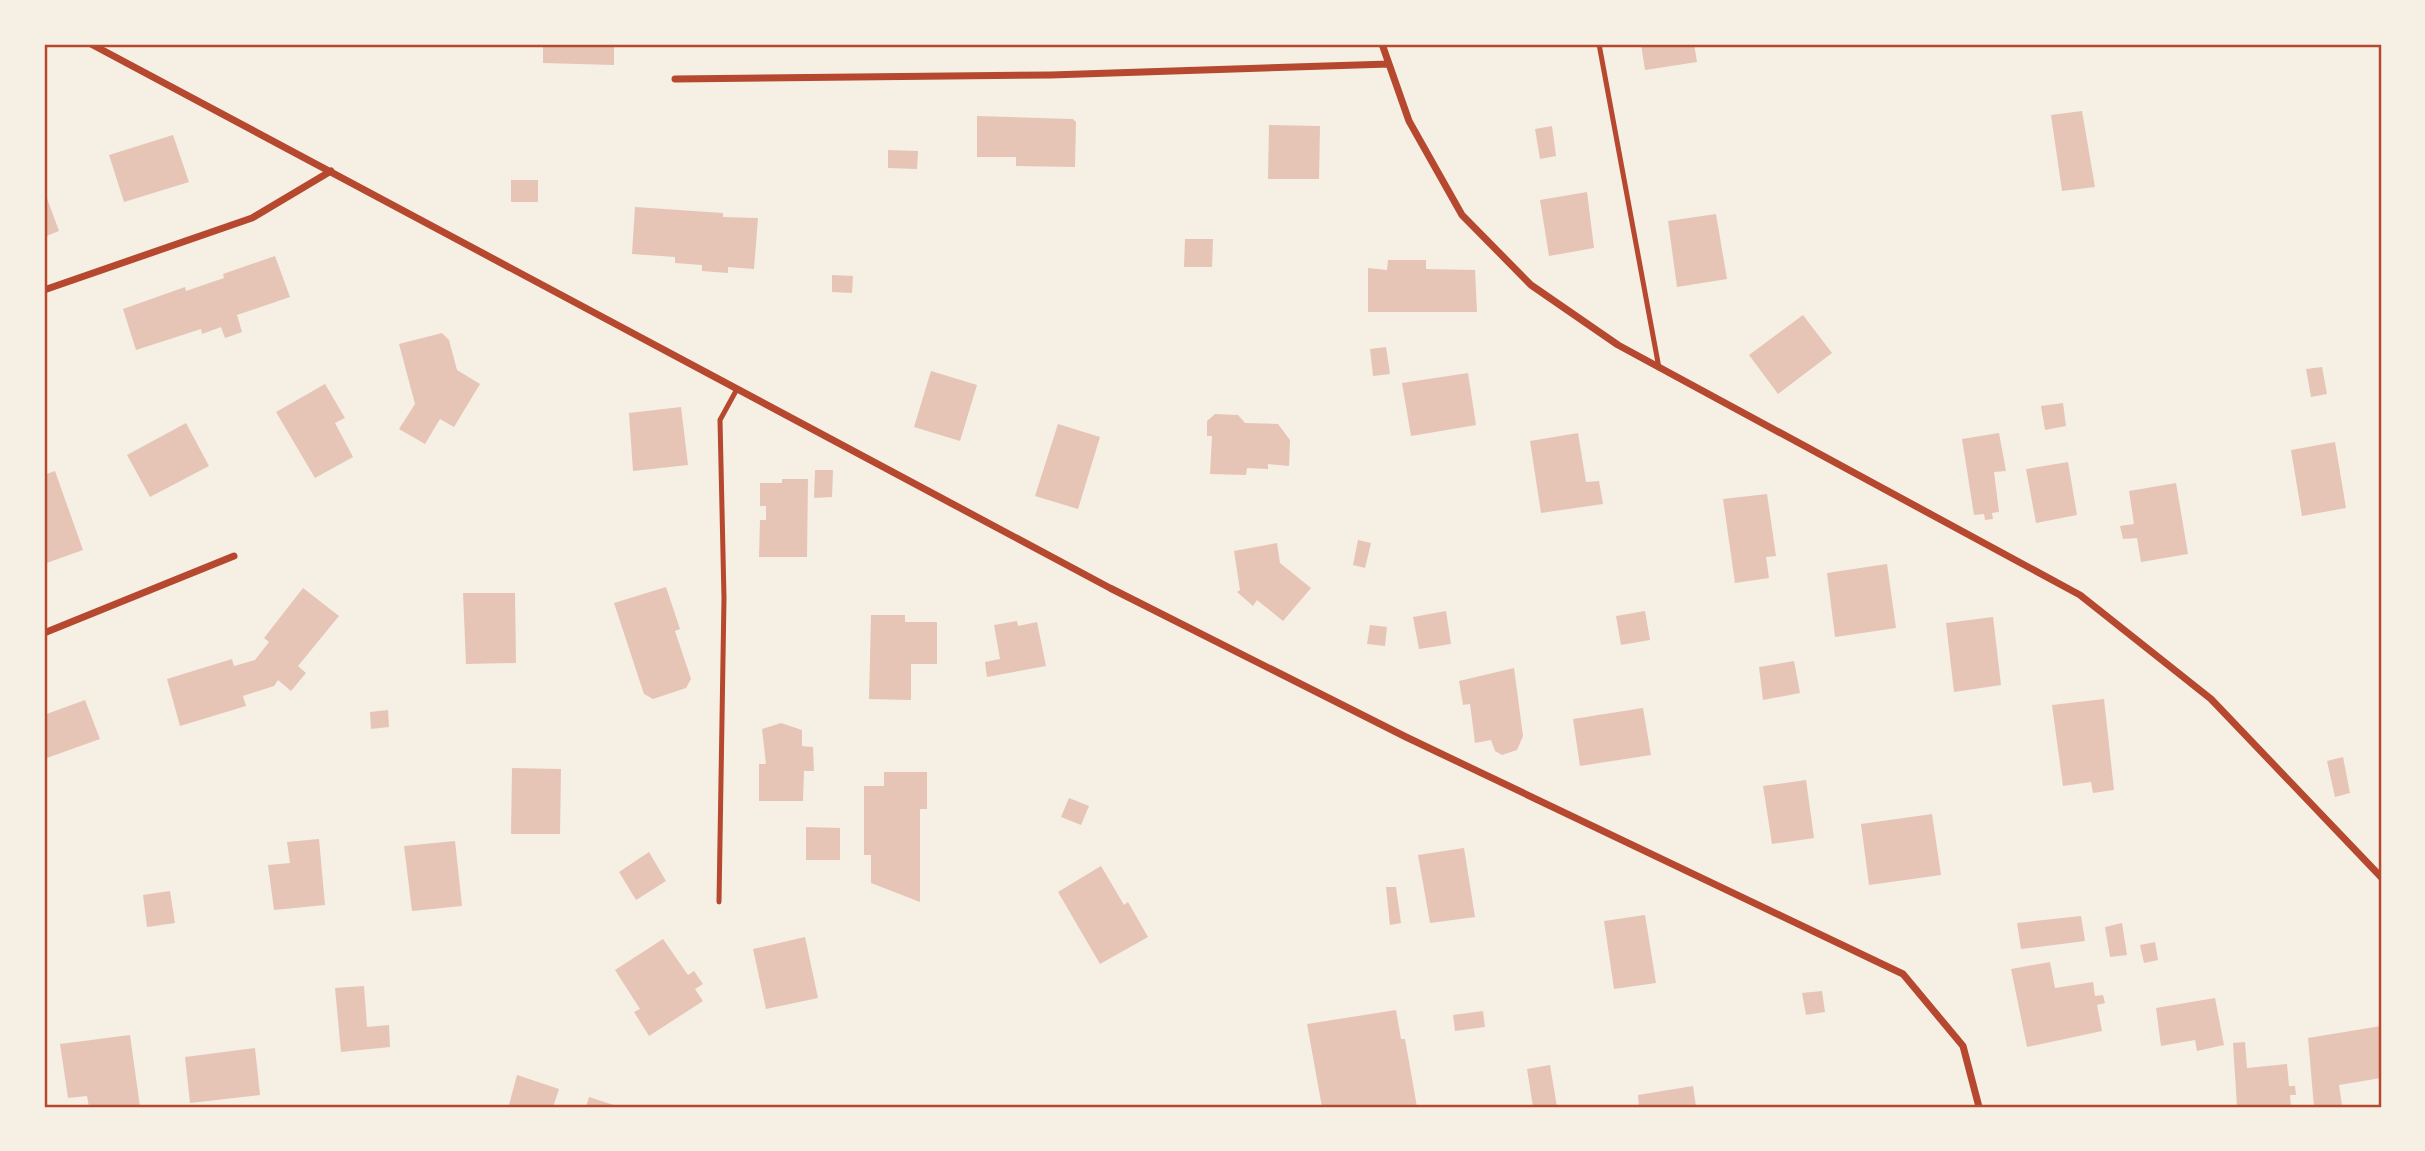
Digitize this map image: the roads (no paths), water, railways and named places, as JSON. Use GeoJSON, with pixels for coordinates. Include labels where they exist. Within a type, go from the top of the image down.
{"type":"FeatureCollection","features":[{"type":"Feature","properties":{"kind":"street"},"geometry":{"type":"LineString","coordinates":[[91,44],[1098,581],[1357,712],[1903,974],[1963,1046],[1979,1107]]}},
{"type":"Feature","properties":{"kind":"street"},"geometry":{"type":"LineString","coordinates":[[1382,44],[1409,121],[1462,215],[1531,285],[1618,345],[2080,595],[2211,699],[2381,877]]}},
{"type":"Feature","properties":{"kind":"street"},"geometry":{"type":"LineString","coordinates":[[676,79],[1051,75],[1389,64]]}},
{"type":"Feature","properties":{"kind":"street"},"geometry":{"type":"LineString","coordinates":[[44,290],[252,218],[331,171]]}},
{"type":"Feature","properties":{"kind":"street"},"geometry":{"type":"LineString","coordinates":[[44,633],[234,556]]}},
{"type":"Feature","properties":{"kind":"lane"},"geometry":{"type":"LineString","coordinates":[[1600,44],[1659,368]]}},
{"type":"Feature","properties":{"kind":"lane"},"geometry":{"type":"LineString","coordinates":[[719,902],[724,598],[720,420],[737,388]]}}]}
